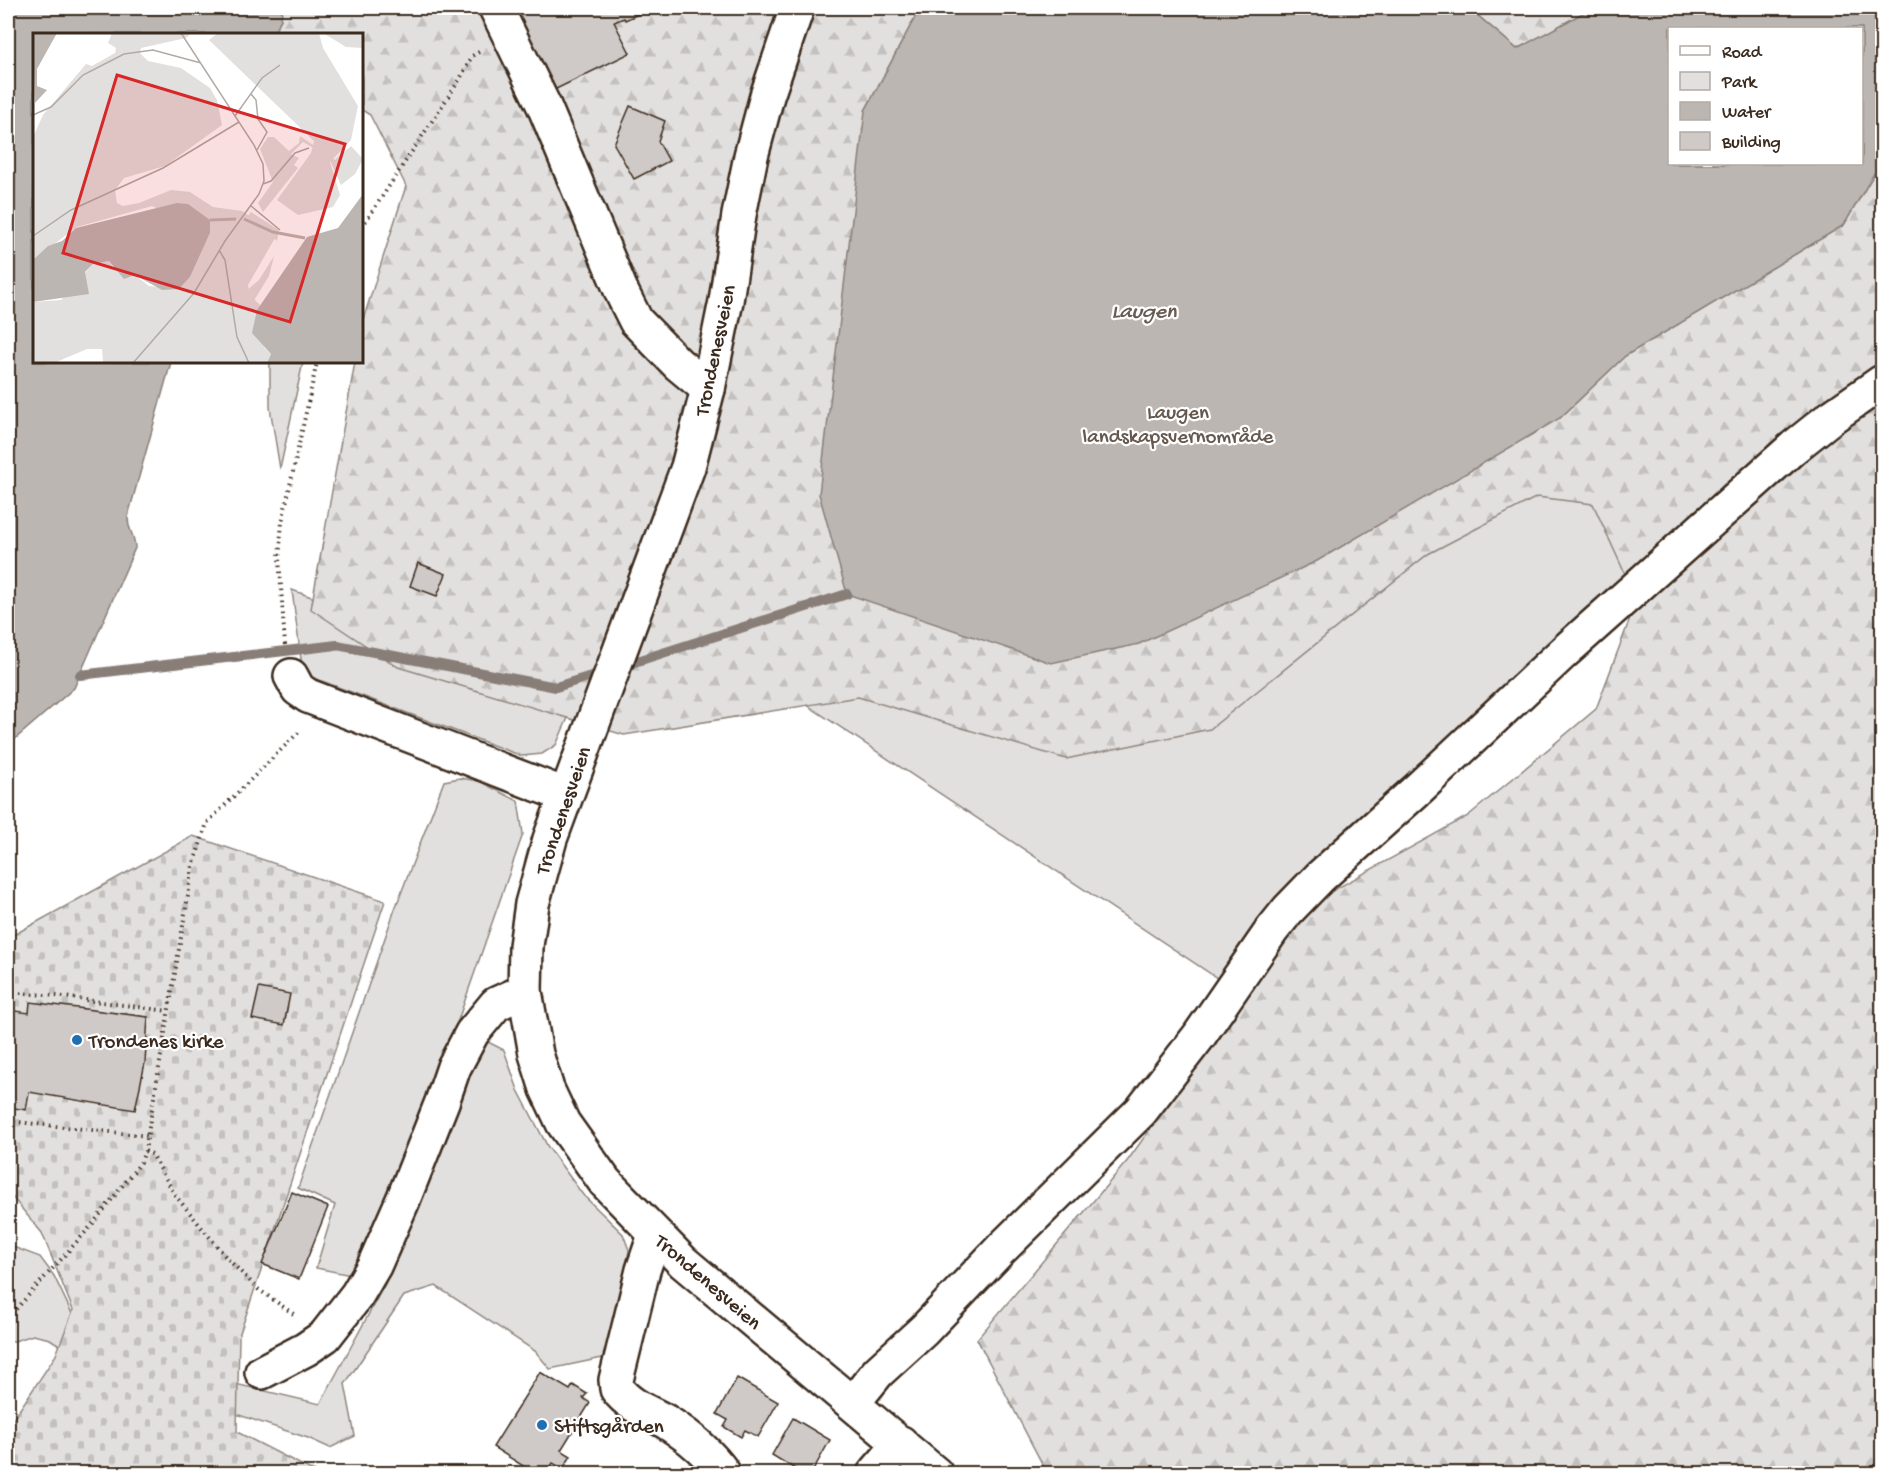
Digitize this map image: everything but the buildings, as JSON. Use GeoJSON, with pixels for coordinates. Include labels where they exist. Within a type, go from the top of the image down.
{"type":"FeatureCollection","features":[{"type":"Feature","properties":{"kind":"main road"},"geometry":{"type":"LineString","coordinates":[[496,8],[548,116],[623,296],[636,321],[678,364],[708,389]]}},
{"type":"Feature","properties":{"kind":"main road","name":"Trondenesveien"},"geometry":{"type":"LineString","coordinates":[[797,8],[767,96],[751,156],[739,215],[726,301],[708,389],[688,467],[550,839],[532,904],[526,946],[525,991],[536,1054],[547,1089],[562,1123],[605,1182],[684,1262],[936,1473]]}},
{"type":"Feature","properties":{"kind":"main road"},"geometry":{"type":"LineString","coordinates":[[853,1403],[878,1372],[924,1330],[1001,1249],[1141,1111],[1199,1036],[1288,909],[1320,877],[1564,652],[1794,447],[1882,382]]}},
{"type":"Feature","properties":{"kind":"main road"},"geometry":{"type":"LineString","coordinates":[[291,676],[298,690],[308,696],[565,795]]}},
{"type":"Feature","properties":{"kind":"main road"},"geometry":{"type":"LineString","coordinates":[[262,1372],[325,1336],[357,1295],[374,1266],[442,1102],[454,1067],[472,1033],[496,1004],[525,991]]}},
{"type":"Feature","properties":{"kind":"main road"},"geometry":{"type":"LineString","coordinates":[[655,1235],[643,1270],[616,1380],[617,1389],[638,1407],[701,1446],[724,1473]]}},
{"type":"Feature","properties":{"kind":"main road"},"geometry":{"type":"LineString","coordinates":[[874,1473],[901,1443]]}},
{"type":"Feature","properties":{"kind":"path"},"geometry":{"type":"LineString","coordinates":[[363,225],[460,79],[472,56],[511,39]]}},
{"type":"Feature","properties":{"kind":"path"},"geometry":{"type":"LineString","coordinates":[[291,676],[286,656],[279,558],[282,522],[317,363]]}},
{"type":"Feature","properties":{"kind":"path"},"geometry":{"type":"LineString","coordinates":[[8,1318],[91,1226],[141,1162],[146,1151],[193,866],[207,823],[327,704]]}},
{"type":"Feature","properties":{"kind":"path"},"geometry":{"type":"LineString","coordinates":[[8,992],[168,1011]]}},
{"type":"Feature","properties":{"kind":"path"},"geometry":{"type":"LineString","coordinates":[[8,1121],[148,1136]]}},
{"type":"Feature","properties":{"kind":"path"},"geometry":{"type":"LineString","coordinates":[[146,1151],[152,1154],[174,1195],[226,1257],[258,1289],[325,1336]]}},
{"type":"Feature","properties":{"kind":"green space"},"geometry":{"type":"Polygon","coordinates":[[[282,8],[920,8],[865,111],[1560,418],[1625,356],[1844,225],[1882,160],[1882,1473],[1047,1473],[977,1339],[1128,1160],[1312,902],[1468,816],[1596,709],[1637,600],[1593,504],[1537,497],[1428,554],[1210,729],[1066,759],[858,697],[624,735],[398,667],[311,609],[355,363],[363,363],[363,320],[406,186],[370,115],[363,111],[363,33],[274,33],[281,19],[282,8]]]}},
{"type":"Feature","properties":{"kind":"green space","name":"Laugen landskapsvernområde"},"geometry":{"type":"Polygon","coordinates":[[[845,8],[1882,8],[1882,364],[1223,982],[696,631],[845,8]]]}},
{"type":"Feature","properties":{"kind":"green space"},"geometry":{"type":"Polygon","coordinates":[[[1469,8],[1592,8],[1517,49],[1469,8]]]}},
{"type":"Feature","properties":{"kind":"green space"},"geometry":{"type":"Polygon","coordinates":[[[270,363],[303,363],[280,469],[270,407],[270,363]]]}},
{"type":"Feature","properties":{"kind":"green space"},"geometry":{"type":"Polygon","coordinates":[[[292,590],[579,693],[556,745],[542,754],[522,756],[303,674],[292,590]]]}},
{"type":"Feature","properties":{"kind":"green space"},"geometry":{"type":"Polygon","coordinates":[[[460,778],[479,781],[518,801],[523,834],[456,1026],[504,1050],[518,1090],[548,1147],[583,1195],[623,1234],[629,1250],[615,1333],[602,1358],[550,1369],[535,1351],[436,1286],[404,1296],[345,1384],[355,1436],[330,1448],[308,1438],[92,1366],[50,1339],[33,1335],[8,1343],[8,1245],[40,1257],[54,1276],[77,1324],[96,1351],[320,1404],[386,1282],[316,1268],[335,1205],[298,1188],[395,909],[444,781],[460,778]]]}},
{"type":"Feature","properties":{"kind":"green space"},"geometry":{"type":"Polygon","coordinates":[[[193,836],[385,901],[239,1336],[237,1432],[317,1473],[8,1473],[8,1427],[56,1355],[73,1310],[42,1233],[8,1192],[8,938],[193,836]]]}},
{"type":"Feature","properties":{"kind":"water"},"geometry":{"type":"Polygon","coordinates":[[[8,8],[282,8],[281,19],[274,33],[33,33],[33,363],[171,363],[128,516],[135,548],[74,688],[8,745],[8,8]]]}},
{"type":"Feature","properties":{"kind":"water","name":"Laugen"},"geometry":{"type":"Polygon","coordinates":[[[920,8],[1469,8],[1517,49],[1592,8],[1882,8],[1882,160],[1844,225],[1625,356],[1560,418],[1317,561],[1139,644],[1051,663],[847,594],[819,494],[865,111],[920,8]]]}},
{"type":"Feature","properties":{"kind":"waterway"},"geometry":{"type":"LineString","coordinates":[[619,667],[847,594]]}},
{"type":"Feature","properties":{"kind":"waterway"},"geometry":{"type":"LineString","coordinates":[[80,675],[337,645],[556,687],[604,672]]}},
{"type":"Feature","properties":{"kind":"place","name":"Trondenes kirke"},"geometry":{"type":"Point","coordinates":[77,1040]}},
{"type":"Feature","properties":{"kind":"place","name":"Stiftsgården"},"geometry":{"type":"Point","coordinates":[542,1425]}}]}
